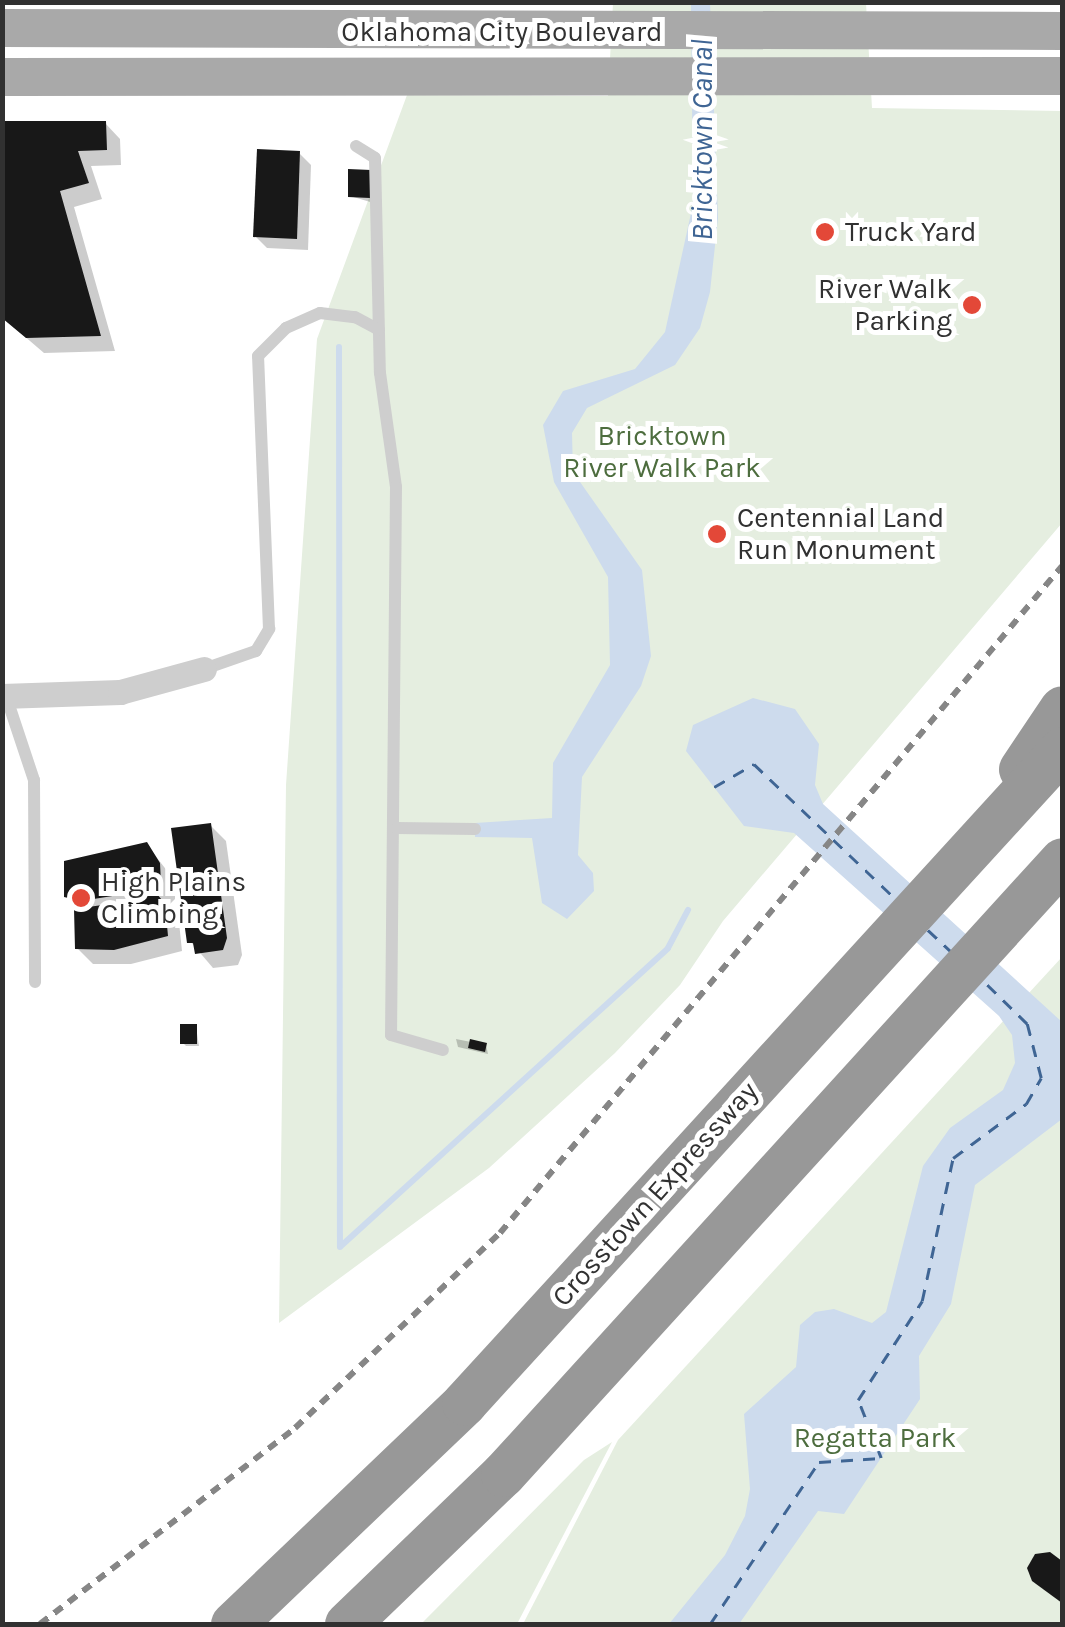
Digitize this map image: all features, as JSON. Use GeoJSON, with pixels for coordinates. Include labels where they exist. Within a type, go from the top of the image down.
{"type":"FeatureCollection","features":[{"type":"Feature","properties":{"kind":"highway"},"geometry":{"type":"LineString","coordinates":[[973,842],[1062,708]]}},
{"type":"Feature","properties":{"kind":"highway","name":"Crosstown Expressway"},"geometry":{"type":"LineString","coordinates":[[233,1624],[464,1403],[1062,748]]}},
{"type":"Feature","properties":{"kind":"highway"},"geometry":{"type":"LineString","coordinates":[[348,1624],[503,1474],[1062,860]]}},
{"type":"Feature","properties":{"kind":"main road","name":"Oklahoma City Boulevard"},"geometry":{"type":"LineString","coordinates":[[2,28],[1062,31]]}},
{"type":"Feature","properties":{"kind":"main road","name":"Oklahoma City Boulevard"},"geometry":{"type":"LineString","coordinates":[[2,77],[1062,76]]}},
{"type":"Feature","properties":{"kind":"street"},"geometry":{"type":"LineString","coordinates":[[4,696],[120,692],[204,669]]}},
{"type":"Feature","properties":{"kind":"lane"},"geometry":{"type":"LineString","coordinates":[[356,146],[374,158],[379,330],[396,487],[397,828],[390,1035],[443,1050]]}},
{"type":"Feature","properties":{"kind":"lane"},"geometry":{"type":"LineString","coordinates":[[204,669],[256,651],[269,628],[258,356],[286,328],[320,313],[355,317],[379,330]]}},
{"type":"Feature","properties":{"kind":"lane"},"geometry":{"type":"LineString","coordinates":[[4,696],[34,780],[35,982]]}},
{"type":"Feature","properties":{"kind":"lane"},"geometry":{"type":"LineString","coordinates":[[397,828],[475,829]]}},
{"type":"Feature","properties":{"kind":"green space","name":"Bricktown River Walk Park"},"geometry":{"type":"Polygon","coordinates":[[[613,3],[866,3],[872,108],[1062,111],[1062,523],[723,921],[680,985],[615,1053],[489,1168],[279,1323],[286,785],[317,339],[407,95],[608,96],[613,3]]]}},
{"type":"Feature","properties":{"kind":"green space","name":"Regatta Park"},"geometry":{"type":"Polygon","coordinates":[[[1062,957],[1062,1624],[523,1624],[618,1440],[1062,957]]]}},
{"type":"Feature","properties":{"kind":"green space"},"geometry":{"type":"Polygon","coordinates":[[[612,1442],[517,1624],[421,1624],[584,1460],[612,1442]]]}},
{"type":"Feature","properties":{"kind":"water","name":"Bricktown Canal"},"geometry":{"type":"Polygon","coordinates":[[[691,3],[710,3],[718,218],[710,292],[700,328],[675,365],[587,408],[572,433],[573,472],[642,570],[651,656],[641,686],[582,777],[578,855],[593,873],[594,891],[567,919],[542,903],[532,838],[475,837],[475,823],[552,818],[553,763],[610,665],[608,577],[554,482],[543,425],[563,391],[635,369],[665,332],[693,204],[691,3]]]}},
{"type":"Feature","properties":{"kind":"water"},"geometry":{"type":"Polygon","coordinates":[[[753,698],[795,709],[819,744],[815,785],[823,804],[1062,1022],[1062,1119],[975,1185],[951,1304],[919,1356],[920,1399],[844,1514],[818,1511],[739,1624],[669,1624],[725,1555],[745,1516],[750,1489],[744,1414],[796,1367],[800,1325],[815,1312],[834,1309],[872,1323],[886,1312],[923,1166],[950,1128],[1003,1090],[1015,1063],[1012,1035],[999,1016],[794,833],[744,826],[686,751],[693,725],[753,698]]]}},
{"type":"Feature","properties":{"kind":"building"},"geometry":{"type":"Polygon","coordinates":[[[2,121],[106,121],[107,150],[78,151],[89,183],[60,191],[101,336],[26,338],[2,318],[2,121]]]}},
{"type":"Feature","properties":{"kind":"building"},"geometry":{"type":"Polygon","coordinates":[[[257,149],[300,151],[297,239],[253,237],[257,149]]]}},
{"type":"Feature","properties":{"kind":"building"},"geometry":{"type":"Polygon","coordinates":[[[348,169],[371,170],[370,198],[348,197],[348,169]]]}},
{"type":"Feature","properties":{"kind":"building"},"geometry":{"type":"Polygon","coordinates":[[[211,823],[227,938],[223,950],[195,954],[193,943],[187,943],[171,828],[211,823]]]}},
{"type":"Feature","properties":{"kind":"building","name":"High Plains Climbing"},"geometry":{"type":"Polygon","coordinates":[[[147,842],[160,863],[161,883],[154,890],[165,904],[168,936],[114,950],[75,949],[74,909],[145,899],[144,891],[81,901],[64,897],[64,861],[147,842]]]}},
{"type":"Feature","properties":{"kind":"building"},"geometry":{"type":"Polygon","coordinates":[[[180,1024],[197,1024],[197,1044],[180,1044],[180,1024]]]}},
{"type":"Feature","properties":{"kind":"building"},"geometry":{"type":"Polygon","coordinates":[[[470,1039],[487,1043],[485,1052],[468,1048],[470,1039]]]}},
{"type":"Feature","properties":{"kind":"building"},"geometry":{"type":"Polygon","coordinates":[[[1050,1552],[1062,1561],[1062,1603],[1032,1581],[1027,1568],[1035,1554],[1050,1552]]]}},
{"type":"Feature","properties":{"kind":"waterway"},"geometry":{"type":"LineString","coordinates":[[339,347],[340,1247]]}},
{"type":"Feature","properties":{"kind":"waterway"},"geometry":{"type":"LineString","coordinates":[[341,1246],[668,948],[688,910]]}},
{"type":"Feature","properties":{"kind":"ferry route"},"geometry":{"type":"LineString","coordinates":[[714,787],[754,764],[897,900]]}},
{"type":"Feature","properties":{"kind":"ferry route"},"geometry":{"type":"LineString","coordinates":[[928,930],[952,952]]}},
{"type":"Feature","properties":{"kind":"ferry route"},"geometry":{"type":"LineString","coordinates":[[710,1624],[819,1462],[881,1458],[858,1400],[922,1301],[953,1158],[1026,1104],[1041,1078],[1027,1024],[983,981]]}},
{"type":"Feature","properties":{"kind":"railway"},"geometry":{"type":"LineString","coordinates":[[40,1624],[295,1428],[500,1233],[1062,566]]}},
{"type":"Feature","properties":{"kind":"place","name":"Truck Yard"},"geometry":{"type":"Point","coordinates":[825,232]}},
{"type":"Feature","properties":{"kind":"place","name":"River Walk Parking"},"geometry":{"type":"Point","coordinates":[972,305]}},
{"type":"Feature","properties":{"kind":"place","name":"Centennial Land Run Monument"},"geometry":{"type":"Point","coordinates":[717,534]}},
{"type":"Feature","properties":{"kind":"place","name":"High Plains Climbing"},"geometry":{"type":"Point","coordinates":[81,898]}}]}
